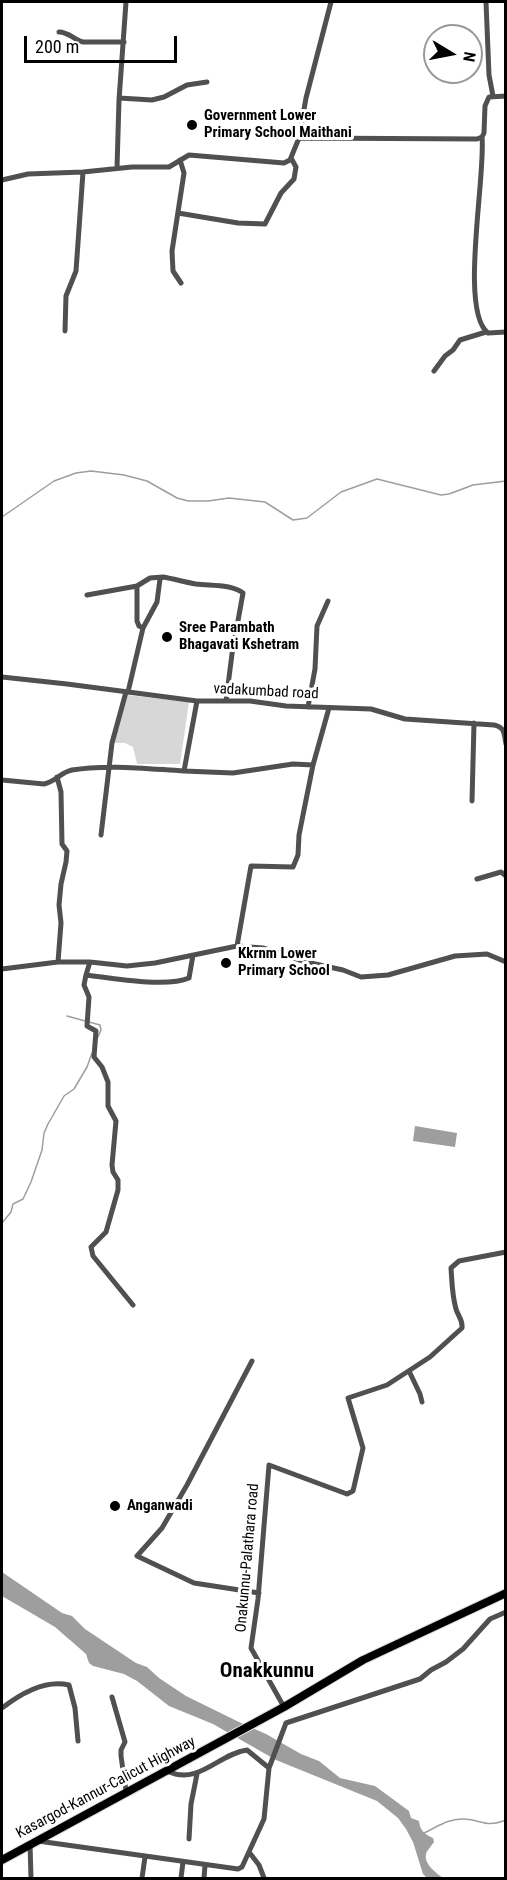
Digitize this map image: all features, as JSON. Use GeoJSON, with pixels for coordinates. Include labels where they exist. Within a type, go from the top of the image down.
{"type":"FeatureCollection","features":[{"type":"Feature","properties":{"kind":"highway"},"geometry":{"type":"LineString","coordinates":[[284,1707],[363,1660],[506,1593]]}},
{"type":"Feature","properties":{"kind":"highway","name":"Kasargod-Kannur-Calicut Highway"},"geometry":{"type":"LineString","coordinates":[[2,1860],[284,1707]]}},
{"type":"Feature","properties":{"kind":"street"},"geometry":{"type":"LineString","coordinates":[[117,168],[126,2]]}},
{"type":"Feature","properties":{"kind":"street"},"geometry":{"type":"LineString","coordinates":[[2,180],[28,174],[169,167],[189,155],[284,163],[291,158],[300,138],[306,98],[331,2]]}},
{"type":"Feature","properties":{"kind":"street"},"geometry":{"type":"LineString","coordinates":[[486,2],[489,75],[493,96]]}},
{"type":"Feature","properties":{"kind":"street"},"geometry":{"type":"LineString","coordinates":[[59,32],[71,34],[78,41],[83,42],[124,42]]}},
{"type":"Feature","properties":{"kind":"street"},"geometry":{"type":"LineString","coordinates":[[119,98],[152,100],[164,97],[187,85],[207,82]]}},
{"type":"Feature","properties":{"kind":"street"},"geometry":{"type":"LineString","coordinates":[[486,332],[478,318],[474,280],[483,172],[482,137],[485,130],[485,106],[489,97],[506,96]]}},
{"type":"Feature","properties":{"kind":"street"},"geometry":{"type":"LineString","coordinates":[[300,138],[477,139],[482,137]]}},
{"type":"Feature","properties":{"kind":"street"},"geometry":{"type":"LineString","coordinates":[[178,213],[238,223],[265,224],[281,193],[294,179],[296,166],[291,158]]}},
{"type":"Feature","properties":{"kind":"street"},"geometry":{"type":"LineString","coordinates":[[180,160],[184,173],[172,251],[173,271],[181,283]]}},
{"type":"Feature","properties":{"kind":"street"},"geometry":{"type":"LineString","coordinates":[[65,331],[66,296],[76,271],[83,172]]}},
{"type":"Feature","properties":{"kind":"street"},"geometry":{"type":"LineString","coordinates":[[434,371],[460,340],[486,332],[506,332]]}},
{"type":"Feature","properties":{"kind":"street"},"geometry":{"type":"LineString","coordinates":[[101,835],[112,743],[143,628],[155,609],[160,579],[163,577]]}},
{"type":"Feature","properties":{"kind":"street"},"geometry":{"type":"LineString","coordinates":[[87,595],[125,590],[150,578],[163,577],[228,587],[243,593],[226,701]]}},
{"type":"Feature","properties":{"kind":"street"},"geometry":{"type":"LineString","coordinates":[[137,586],[137,621],[143,628]]}},
{"type":"Feature","properties":{"kind":"street"},"geometry":{"type":"LineString","coordinates":[[308,707],[315,669],[317,626],[328,601]]}},
{"type":"Feature","properties":{"kind":"street"},"geometry":{"type":"LineString","coordinates":[[2,677],[197,701]]}},
{"type":"Feature","properties":{"kind":"street","name":"vadakumbad road"},"geometry":{"type":"LineString","coordinates":[[184,771],[197,701],[371,710],[405,719],[500,726],[506,744]]}},
{"type":"Feature","properties":{"kind":"street"},"geometry":{"type":"LineString","coordinates":[[237,946],[251,866],[286,868],[293,867],[296,862],[313,765],[329,708]]}},
{"type":"Feature","properties":{"kind":"street"},"geometry":{"type":"LineString","coordinates":[[472,801],[474,723]]}},
{"type":"Feature","properties":{"kind":"street"},"geometry":{"type":"LineString","coordinates":[[2,780],[44,784],[50,783],[69,770],[233,773],[293,764],[313,765]]}},
{"type":"Feature","properties":{"kind":"street"},"geometry":{"type":"LineString","coordinates":[[57,777],[61,792],[62,844],[67,851],[59,905],[61,923],[58,962]]}},
{"type":"Feature","properties":{"kind":"street"},"geometry":{"type":"LineString","coordinates":[[477,879],[501,872],[506,876]]}},
{"type":"Feature","properties":{"kind":"street"},"geometry":{"type":"LineString","coordinates":[[2,969],[58,962],[90,962],[127,966],[155,963],[237,946],[263,948],[362,977],[388,975],[455,956],[487,954],[506,962]]}},
{"type":"Feature","properties":{"kind":"street"},"geometry":{"type":"LineString","coordinates":[[86,975],[151,981],[182,981],[189,978],[193,955]]}},
{"type":"Feature","properties":{"kind":"street"},"geometry":{"type":"LineString","coordinates":[[90,962],[84,985],[89,997],[87,1026],[96,1031],[94,1057],[102,1067],[108,1082],[108,1106],[116,1121],[112,1165],[118,1180],[118,1190],[106,1232],[92,1247],[93,1256],[133,1305]]}},
{"type":"Feature","properties":{"kind":"street","name":"Onakunnu-Palathara road"},"geometry":{"type":"LineString","coordinates":[[284,1707],[251,1648],[259,1593],[268,1465],[347,1494],[353,1491],[363,1448],[348,1398],[387,1384],[430,1358],[462,1328],[463,1322],[457,1311],[452,1287],[451,1268],[459,1261],[506,1252]]}},
{"type":"Feature","properties":{"kind":"street"},"geometry":{"type":"LineString","coordinates":[[252,1361],[162,1528],[137,1556],[194,1583],[259,1593]]}},
{"type":"Feature","properties":{"kind":"street"},"geometry":{"type":"LineString","coordinates":[[409,1371],[422,1402]]}},
{"type":"Feature","properties":{"kind":"street"},"geometry":{"type":"LineString","coordinates":[[31,1878],[32,1842],[238,1869],[242,1867],[264,1819],[269,1768],[286,1724],[420,1679],[463,1649],[490,1619],[506,1612]]}},
{"type":"Feature","properties":{"kind":"street"},"geometry":{"type":"LineString","coordinates":[[2,1708],[18,1696],[43,1686],[69,1685],[75,1708],[78,1741]]}},
{"type":"Feature","properties":{"kind":"street"},"geometry":{"type":"LineString","coordinates":[[112,1696],[125,1742],[121,1756],[126,1791]]}},
{"type":"Feature","properties":{"kind":"street"},"geometry":{"type":"LineString","coordinates":[[166,1770],[178,1776],[197,1774],[235,1752],[247,1750],[269,1768]]}},
{"type":"Feature","properties":{"kind":"street"},"geometry":{"type":"LineString","coordinates":[[189,1839],[191,1804],[197,1774]]}},
{"type":"Feature","properties":{"kind":"street"},"geometry":{"type":"LineString","coordinates":[[249,1852],[259,1865],[264,1878]]}},
{"type":"Feature","properties":{"kind":"street"},"geometry":{"type":"LineString","coordinates":[[142,1878],[145,1857]]}},
{"type":"Feature","properties":{"kind":"street"},"geometry":{"type":"LineString","coordinates":[[181,1878],[183,1862]]}},
{"type":"Feature","properties":{"kind":"street"},"geometry":{"type":"LineString","coordinates":[[204,1878],[205,1865]]}},
{"type":"Feature","properties":{"kind":"shaded area"},"geometry":{"type":"Polygon","coordinates":[[[127,695],[189,702],[180,764],[137,764],[133,747],[125,743],[114,743],[127,695]]]}},
{"type":"Feature","properties":{"kind":"shaded area"},"geometry":{"type":"Polygon","coordinates":[[[415,1126],[457,1133],[455,1147],[413,1141],[415,1126]]]}},
{"type":"Feature","properties":{"kind":"shaded area"},"geometry":{"type":"Polygon","coordinates":[[[2,1572],[62,1613],[72,1616],[85,1629],[136,1663],[147,1667],[186,1696],[319,1761],[340,1778],[375,1786],[409,1811],[411,1818],[419,1821],[423,1831],[433,1838],[434,1842],[426,1854],[427,1862],[443,1878],[427,1878],[423,1874],[413,1842],[406,1829],[398,1818],[377,1801],[276,1760],[213,1724],[169,1706],[137,1681],[124,1674],[93,1666],[89,1663],[86,1654],[55,1627],[2,1596],[2,1572]]]}},
{"type":"Feature","properties":{"kind":"waterway"},"geometry":{"type":"LineString","coordinates":[[2,517],[54,481],[76,473],[91,471],[124,475],[147,481],[177,498],[188,501],[229,498],[265,502],[293,520],[307,518],[341,492],[377,479],[441,495],[473,485],[506,481]]}},
{"type":"Feature","properties":{"kind":"waterway"},"geometry":{"type":"LineString","coordinates":[[67,1016],[100,1025],[101,1030],[98,1037]]}},
{"type":"Feature","properties":{"kind":"waterway"},"geometry":{"type":"LineString","coordinates":[[2,1223],[11,1212],[13,1204],[23,1199],[42,1150],[44,1133],[48,1124],[64,1096],[74,1089],[92,1053]]}},
{"type":"Feature","properties":{"kind":"waterway"},"geometry":{"type":"LineString","coordinates":[[424,1833],[443,1823],[459,1819],[488,1823],[506,1820]]}},
{"type":"Feature","properties":{"kind":"place","name":"Government Lower Primary School Maithani"},"geometry":{"type":"Point","coordinates":[192,125]}},
{"type":"Feature","properties":{"kind":"place","name":"Sree Parambath Bhagavati Kshetram"},"geometry":{"type":"Point","coordinates":[167,637]}},
{"type":"Feature","properties":{"kind":"place","name":"Kkrnm Lower Primary School"},"geometry":{"type":"Point","coordinates":[226,963]}},
{"type":"Feature","properties":{"kind":"place","name":"Anganwadi"},"geometry":{"type":"Point","coordinates":[115,1506]}},
{"type":"Feature","properties":{"kind":"district","name":"Onakkunnu"},"geometry":{"type":"Point","coordinates":[267,1672]}}]}
